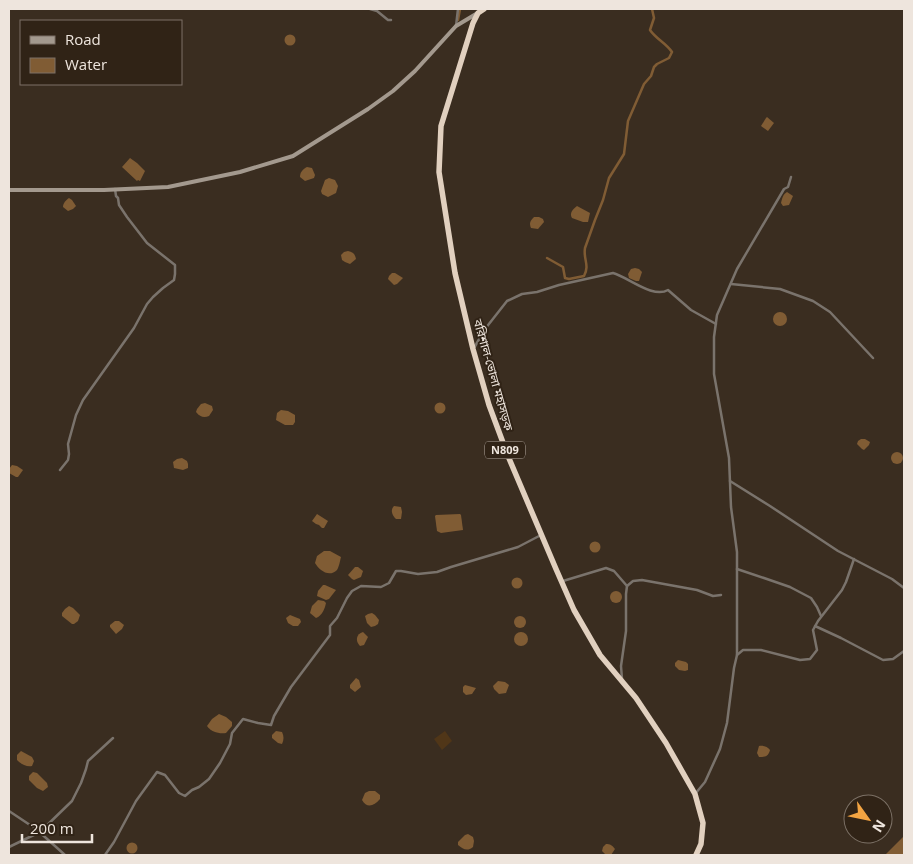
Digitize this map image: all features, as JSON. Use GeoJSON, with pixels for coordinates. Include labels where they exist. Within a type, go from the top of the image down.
{"type":"FeatureCollection","features":[{"type":"Feature","properties":{"kind":"highway"},"geometry":{"type":"LineString","coordinates":[[478,13],[484,9]]}},
{"type":"Feature","properties":{"kind":"highway","name":"বরিশাল-ভোলা মহাসড়ক"},"geometry":{"type":"LineString","coordinates":[[478,13],[473,23],[441,126],[439,172],[455,273],[473,349],[489,405],[502,439],[574,610],[600,655],[636,698],[666,743],[695,794],[704,823],[701,844],[696,855]]}},
{"type":"Feature","properties":{"kind":"main road"},"geometry":{"type":"LineString","coordinates":[[9,190],[156,188],[240,172],[293,156],[393,91],[415,71],[456,26],[478,13]]}},
{"type":"Feature","properties":{"kind":"street"},"geometry":{"type":"LineString","coordinates":[[370,9],[391,20]]}},
{"type":"Feature","properties":{"kind":"street"},"geometry":{"type":"LineString","coordinates":[[456,26],[458,9]]}},
{"type":"Feature","properties":{"kind":"street"},"geometry":{"type":"LineString","coordinates":[[695,794],[705,782],[720,749],[727,723],[737,655],[737,552],[731,507],[729,458],[714,374],[714,337],[717,315],[737,269],[784,189],[788,187],[791,177]]}},
{"type":"Feature","properties":{"kind":"street"},"geometry":{"type":"LineString","coordinates":[[60,470],[68,460],[68,444],[78,408],[134,328],[148,304],[163,288],[174,280],[176,274],[175,265],[146,243],[133,227],[119,205],[115,190]]}},
{"type":"Feature","properties":{"kind":"street"},"geometry":{"type":"LineString","coordinates":[[473,349],[485,329],[507,301],[522,294],[538,292],[559,285],[613,273],[658,293],[664,293],[668,290],[691,310],[716,324]]}},
{"type":"Feature","properties":{"kind":"street"},"geometry":{"type":"LineString","coordinates":[[731,284],[780,289],[813,301],[830,312],[873,358]]}},
{"type":"Feature","properties":{"kind":"street"},"geometry":{"type":"LineString","coordinates":[[730,482],[838,550],[892,579],[904,588]]}},
{"type":"Feature","properties":{"kind":"street"},"geometry":{"type":"LineString","coordinates":[[105,855],[139,797],[157,772],[165,775],[179,793],[185,796],[209,778],[230,744],[232,733],[243,719],[271,725],[290,687],[330,636],[330,626],[352,591],[361,586],[381,587],[389,583],[396,571],[418,574],[437,572],[451,566],[518,547],[541,535]]}},
{"type":"Feature","properties":{"kind":"street"},"geometry":{"type":"LineString","coordinates":[[737,655],[744,650],[761,650],[800,660],[810,659],[817,650],[814,630],[821,616],[842,590],[854,559]]}},
{"type":"Feature","properties":{"kind":"street"},"geometry":{"type":"LineString","coordinates":[[561,581],[606,568],[614,571],[627,586]]}},
{"type":"Feature","properties":{"kind":"street"},"geometry":{"type":"LineString","coordinates":[[737,569],[790,587],[811,598],[821,616]]}},
{"type":"Feature","properties":{"kind":"street"},"geometry":{"type":"LineString","coordinates":[[622,681],[621,666],[626,631],[627,586],[634,581],[642,580],[697,590],[713,596],[721,595]]}},
{"type":"Feature","properties":{"kind":"street"},"geometry":{"type":"LineString","coordinates":[[816,626],[884,660],[893,659],[904,651]]}},
{"type":"Feature","properties":{"kind":"street"},"geometry":{"type":"LineString","coordinates":[[9,847],[40,832],[74,796],[88,761],[113,738]]}},
{"type":"Feature","properties":{"kind":"street"},"geometry":{"type":"LineString","coordinates":[[9,810],[40,832],[65,855]]}},
{"type":"Feature","properties":{"kind":"shaded area"},"geometry":{"type":"Polygon","coordinates":[[[445,731],[452,741],[442,750],[434,739],[445,731]]]}},
{"type":"Feature","properties":{"kind":"water"},"geometry":{"type":"Polygon","coordinates":[[[290,34],[296,40],[290,46],[284,40],[290,34]]]}},
{"type":"Feature","properties":{"kind":"water"},"geometry":{"type":"Polygon","coordinates":[[[767,117],[774,123],[768,131],[761,126],[767,117]]]}},
{"type":"Feature","properties":{"kind":"water"},"geometry":{"type":"Polygon","coordinates":[[[130,158],[145,171],[140,181],[137,181],[122,167],[130,158]]]}},
{"type":"Feature","properties":{"kind":"water"},"geometry":{"type":"Polygon","coordinates":[[[307,167],[312,168],[315,175],[314,178],[305,181],[300,175],[307,167]]]}},
{"type":"Feature","properties":{"kind":"water"},"geometry":{"type":"Polygon","coordinates":[[[329,178],[335,180],[338,186],[336,193],[328,197],[322,194],[321,191],[325,180],[329,178]]]}},
{"type":"Feature","properties":{"kind":"water"},"geometry":{"type":"Polygon","coordinates":[[[787,192],[793,196],[789,205],[783,206],[781,203],[787,192]]]}},
{"type":"Feature","properties":{"kind":"water"},"geometry":{"type":"Polygon","coordinates":[[[69,198],[76,206],[68,211],[63,207],[69,198]]]}},
{"type":"Feature","properties":{"kind":"water"},"geometry":{"type":"Polygon","coordinates":[[[577,206],[590,213],[588,222],[572,218],[571,213],[577,206]]]}},
{"type":"Feature","properties":{"kind":"water"},"geometry":{"type":"Polygon","coordinates":[[[534,217],[543,219],[544,222],[538,229],[531,228],[530,226],[530,222],[534,217]]]}},
{"type":"Feature","properties":{"kind":"water"},"geometry":{"type":"Polygon","coordinates":[[[348,251],[354,253],[356,259],[350,264],[342,260],[341,255],[348,251]]]}},
{"type":"Feature","properties":{"kind":"water"},"geometry":{"type":"Polygon","coordinates":[[[635,268],[642,272],[639,281],[629,278],[628,274],[631,269],[635,268]]]}},
{"type":"Feature","properties":{"kind":"water"},"geometry":{"type":"Polygon","coordinates":[[[392,273],[403,278],[394,285],[388,279],[392,273]]]}},
{"type":"Feature","properties":{"kind":"water"},"geometry":{"type":"Polygon","coordinates":[[[780,312],[785,314],[787,319],[785,324],[780,326],[775,324],[773,319],[775,314],[780,312]]]}},
{"type":"Feature","properties":{"kind":"water"},"geometry":{"type":"Polygon","coordinates":[[[440,402],[446,408],[440,414],[434,408],[440,402]]]}},
{"type":"Feature","properties":{"kind":"water"},"geometry":{"type":"Polygon","coordinates":[[[205,403],[212,406],[213,410],[209,416],[204,417],[196,412],[201,404],[205,403]]]}},
{"type":"Feature","properties":{"kind":"water"},"geometry":{"type":"Polygon","coordinates":[[[281,410],[295,415],[293,425],[285,425],[276,420],[277,413],[281,410]]]}},
{"type":"Feature","properties":{"kind":"water"},"geometry":{"type":"Polygon","coordinates":[[[861,439],[870,442],[864,450],[857,444],[861,439]]]}},
{"type":"Feature","properties":{"kind":"water"},"geometry":{"type":"Polygon","coordinates":[[[895,452],[899,452],[903,458],[899,464],[895,464],[891,460],[891,456],[895,452]]]}},
{"type":"Feature","properties":{"kind":"water"},"geometry":{"type":"Polygon","coordinates":[[[182,458],[187,461],[188,468],[183,470],[174,468],[173,462],[182,458]]]}},
{"type":"Feature","properties":{"kind":"water"},"geometry":{"type":"Polygon","coordinates":[[[12,465],[23,470],[18,477],[9,473],[12,465]]]}},
{"type":"Feature","properties":{"kind":"water"},"geometry":{"type":"Polygon","coordinates":[[[394,506],[401,507],[401,519],[396,519],[393,516],[394,506]]]}},
{"type":"Feature","properties":{"kind":"water"},"geometry":{"type":"Polygon","coordinates":[[[317,514],[328,521],[324,528],[312,521],[317,514]]]}},
{"type":"Feature","properties":{"kind":"water"},"geometry":{"type":"Polygon","coordinates":[[[460,514],[463,530],[441,533],[437,531],[436,515],[460,514]]]}},
{"type":"Feature","properties":{"kind":"water"},"geometry":{"type":"Polygon","coordinates":[[[595,541],[601,547],[595,553],[589,547],[595,541]]]}},
{"type":"Feature","properties":{"kind":"water"},"geometry":{"type":"Polygon","coordinates":[[[324,551],[330,551],[341,557],[338,569],[334,572],[324,572],[315,563],[317,556],[324,551]]]}},
{"type":"Feature","properties":{"kind":"water"},"geometry":{"type":"Polygon","coordinates":[[[355,567],[363,571],[361,577],[354,580],[348,575],[355,567]]]}},
{"type":"Feature","properties":{"kind":"water"},"geometry":{"type":"Polygon","coordinates":[[[517,577],[523,583],[517,589],[511,583],[517,577]]]}},
{"type":"Feature","properties":{"kind":"water"},"geometry":{"type":"Polygon","coordinates":[[[323,585],[336,590],[326,600],[317,596],[318,591],[323,585]]]}},
{"type":"Feature","properties":{"kind":"water"},"geometry":{"type":"Polygon","coordinates":[[[616,591],[622,597],[616,603],[610,597],[616,591]]]}},
{"type":"Feature","properties":{"kind":"water"},"geometry":{"type":"Polygon","coordinates":[[[318,600],[326,603],[322,614],[316,618],[310,613],[312,606],[318,600]]]}},
{"type":"Feature","properties":{"kind":"water"},"geometry":{"type":"Polygon","coordinates":[[[69,606],[80,615],[78,621],[74,624],[62,616],[62,613],[69,606]]]}},
{"type":"Feature","properties":{"kind":"water"},"geometry":{"type":"Polygon","coordinates":[[[372,613],[379,620],[378,624],[371,627],[367,623],[365,616],[372,613]]]}},
{"type":"Feature","properties":{"kind":"water"},"geometry":{"type":"Polygon","coordinates":[[[290,615],[300,619],[301,622],[298,626],[288,623],[286,618],[290,615]]]}},
{"type":"Feature","properties":{"kind":"water"},"geometry":{"type":"Polygon","coordinates":[[[518,616],[522,616],[526,622],[522,628],[518,628],[514,624],[514,620],[518,616]]]}},
{"type":"Feature","properties":{"kind":"water"},"geometry":{"type":"Polygon","coordinates":[[[115,621],[119,621],[124,625],[116,634],[110,627],[115,621]]]}},
{"type":"Feature","properties":{"kind":"water"},"geometry":{"type":"Polygon","coordinates":[[[363,632],[368,637],[364,645],[360,646],[357,638],[363,632]]]}},
{"type":"Feature","properties":{"kind":"water"},"geometry":{"type":"Polygon","coordinates":[[[521,632],[526,634],[528,639],[526,644],[521,646],[516,644],[514,639],[516,634],[521,632]]]}},
{"type":"Feature","properties":{"kind":"water"},"geometry":{"type":"Polygon","coordinates":[[[678,660],[688,664],[688,670],[679,670],[675,666],[678,660]]]}},
{"type":"Feature","properties":{"kind":"water"},"geometry":{"type":"Polygon","coordinates":[[[356,678],[359,680],[361,687],[355,692],[350,688],[350,685],[356,678]]]}},
{"type":"Feature","properties":{"kind":"water"},"geometry":{"type":"Polygon","coordinates":[[[498,681],[509,685],[506,693],[499,694],[494,689],[493,686],[498,681]]]}},
{"type":"Feature","properties":{"kind":"water"},"geometry":{"type":"Polygon","coordinates":[[[465,685],[476,688],[472,694],[466,695],[463,692],[465,685]]]}},
{"type":"Feature","properties":{"kind":"water"},"geometry":{"type":"Polygon","coordinates":[[[219,714],[232,722],[232,726],[226,733],[215,732],[207,726],[219,714]]]}},
{"type":"Feature","properties":{"kind":"water"},"geometry":{"type":"Polygon","coordinates":[[[276,731],[282,732],[282,744],[272,738],[276,731]]]}},
{"type":"Feature","properties":{"kind":"water"},"geometry":{"type":"Polygon","coordinates":[[[759,746],[767,747],[770,750],[765,757],[759,757],[757,753],[759,746]]]}},
{"type":"Feature","properties":{"kind":"water"},"geometry":{"type":"Polygon","coordinates":[[[21,751],[32,757],[34,761],[32,766],[24,765],[17,760],[17,755],[21,751]]]}},
{"type":"Feature","properties":{"kind":"water"},"geometry":{"type":"Polygon","coordinates":[[[33,772],[37,773],[47,783],[48,787],[43,791],[29,780],[29,776],[33,772]]]}},
{"type":"Feature","properties":{"kind":"water"},"geometry":{"type":"Polygon","coordinates":[[[375,791],[380,795],[380,799],[371,806],[366,805],[362,800],[365,793],[375,791]]]}},
{"type":"Feature","properties":{"kind":"water"},"geometry":{"type":"Polygon","coordinates":[[[468,834],[473,837],[474,841],[473,847],[467,850],[458,845],[458,842],[468,834]]]}},
{"type":"Feature","properties":{"kind":"water"},"geometry":{"type":"Polygon","coordinates":[[[904,836],[904,855],[885,855],[904,836]]]}},
{"type":"Feature","properties":{"kind":"water"},"geometry":{"type":"Polygon","coordinates":[[[132,842],[138,848],[132,854],[126,848],[132,842]]]}},
{"type":"Feature","properties":{"kind":"water"},"geometry":{"type":"Polygon","coordinates":[[[606,844],[611,845],[615,849],[611,855],[606,855],[602,851],[606,844]]]}},
{"type":"Feature","properties":{"kind":"waterway"},"geometry":{"type":"LineString","coordinates":[[458,20],[460,9]]}},
{"type":"Feature","properties":{"kind":"waterway"},"geometry":{"type":"LineString","coordinates":[[547,258],[563,267],[565,278],[584,276],[586,272],[585,248],[609,178],[624,154],[628,121],[644,84],[651,76],[654,67],[669,58],[672,52],[650,30],[654,18],[652,9]]}}]}
